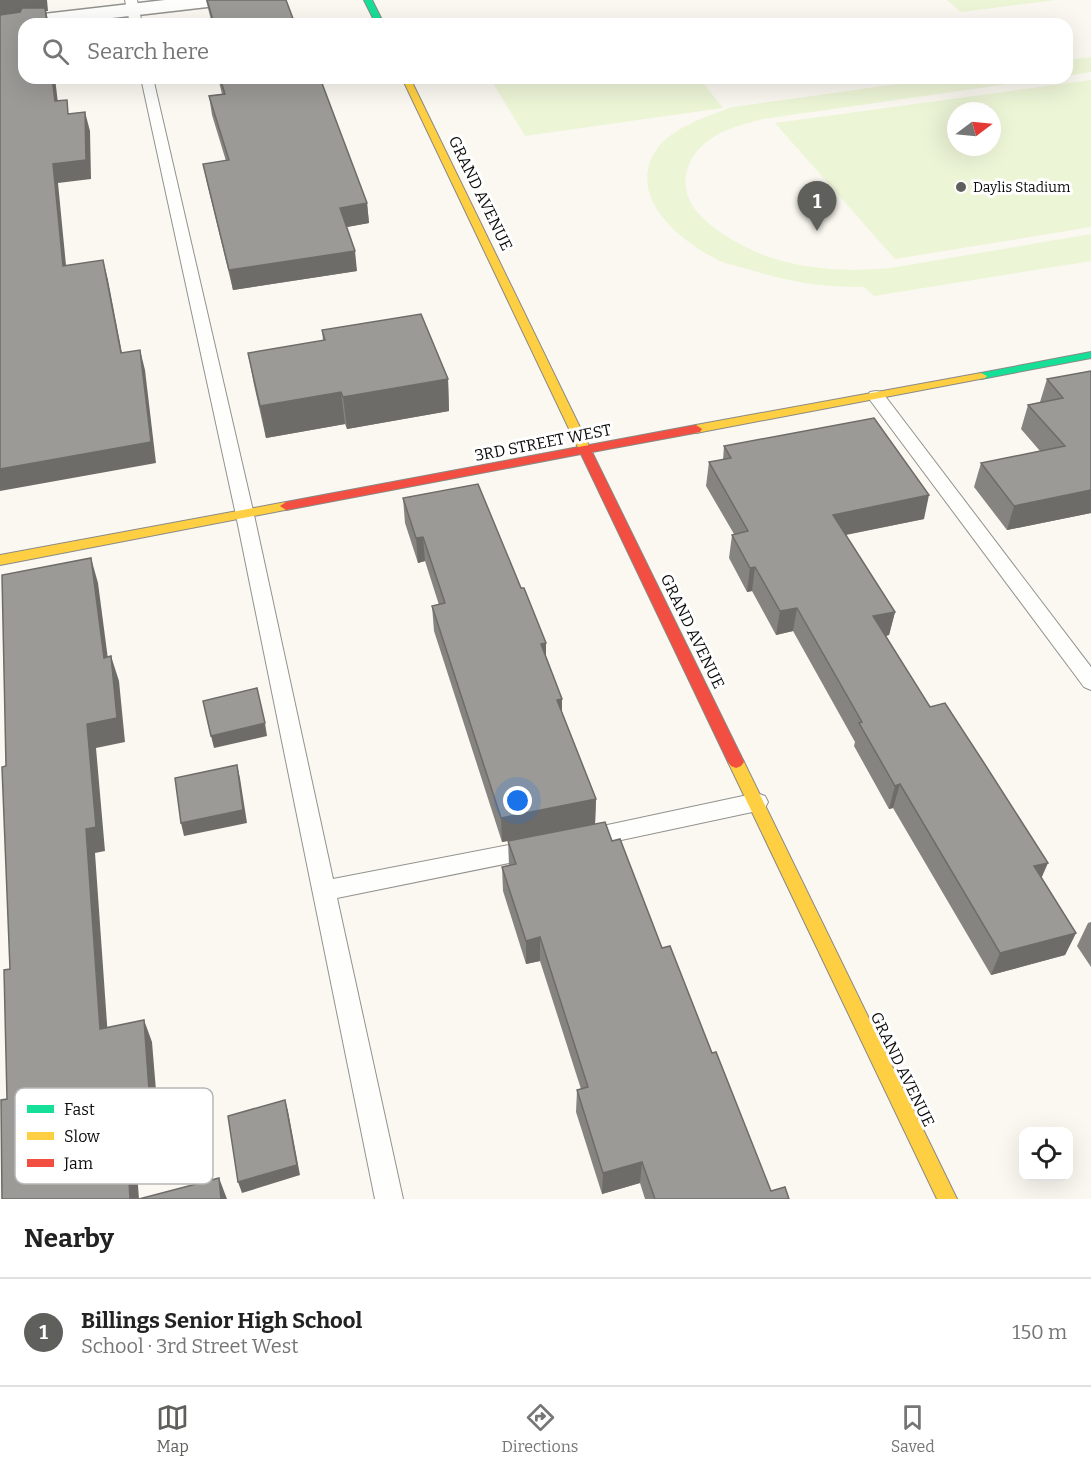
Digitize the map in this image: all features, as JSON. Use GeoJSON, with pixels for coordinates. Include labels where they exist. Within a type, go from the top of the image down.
{"type":"FeatureCollection","features":[{"type":"Feature","properties":{"kind":"main road"},"geometry":{"type":"LineString","coordinates":[[368,0],[377,18]]}},
{"type":"Feature","properties":{"kind":"main road","name":"GRAND AVENUE"},"geometry":{"type":"LineString","coordinates":[[409,84],[588,450],[947,1199]]}},
{"type":"Feature","properties":{"kind":"main road","name":"3RD STREET WEST"},"geometry":{"type":"LineString","coordinates":[[0,560],[1091,355]]}},
{"type":"Feature","properties":{"kind":"street"},"geometry":{"type":"LineString","coordinates":[[66,18],[216,0]]}},
{"type":"Feature","properties":{"kind":"street"},"geometry":{"type":"LineString","coordinates":[[0,25],[18,23]]}},
{"type":"Feature","properties":{"kind":"lane"},"geometry":{"type":"LineString","coordinates":[[148,84],[245,515],[389,1199]]}},
{"type":"Feature","properties":{"kind":"lane"},"geometry":{"type":"LineString","coordinates":[[876,396],[1091,682]]}},
{"type":"Feature","properties":{"kind":"lane"},"geometry":{"type":"LineString","coordinates":[[324,891],[757,802]]}},
{"type":"Feature","properties":{"kind":"green space"},"geometry":{"type":"Polygon","coordinates":[[[947,0],[1056,0],[961,12],[947,0]]]}},
{"type":"Feature","properties":{"kind":"green space"},"geometry":{"type":"Polygon","coordinates":[[[1091,57],[1091,72],[1073,75],[1073,59],[1091,57]]]}},
{"type":"Feature","properties":{"kind":"green space","name":"Daylis Stadium"},"geometry":{"type":"Polygon","coordinates":[[[1091,80],[1091,227],[895,259],[775,123],[1091,80]]]}},
{"type":"Feature","properties":{"kind":"green space"},"geometry":{"type":"Polygon","coordinates":[[[494,84],[704,84],[723,108],[525,136],[494,84]]]}},
{"type":"Feature","properties":{"kind":"green space"},"geometry":{"type":"Polygon","coordinates":[[[898,84],[1008,84],[763,119],[732,128],[715,136],[695,154],[686,175],[689,198],[705,220],[736,242],[772,258],[805,266],[858,270],[891,268],[1091,234],[1091,261],[874,296],[864,287],[793,281],[720,261],[674,230],[652,201],[647,184],[649,167],[663,141],[703,118],[733,107],[898,84]]]}},
{"type":"Feature","properties":{"kind":"building"},"geometry":{"type":"Polygon","coordinates":[[[207,0],[286,0],[293,18],[212,18],[207,0]]]}},
{"type":"Feature","properties":{"kind":"building"},"geometry":{"type":"Polygon","coordinates":[[[22,8],[45,8],[46,18],[18,18],[18,84],[53,84],[55,101],[67,100],[68,114],[85,112],[86,160],[53,164],[63,266],[103,260],[121,353],[140,350],[151,442],[0,469],[0,15],[20,12],[22,8]]]}},
{"type":"Feature","properties":{"kind":"building"},"geometry":{"type":"Polygon","coordinates":[[[222,84],[322,84],[367,203],[340,208],[355,251],[229,270],[203,164],[229,160],[209,96],[225,94],[222,84]]]}},
{"type":"Feature","properties":{"kind":"building"},"geometry":{"type":"Polygon","coordinates":[[[421,314],[448,379],[343,397],[341,392],[260,406],[248,353],[325,340],[322,330],[421,314]]]}},
{"type":"Feature","properties":{"kind":"building"},"geometry":{"type":"Polygon","coordinates":[[[1091,371],[1091,490],[1014,506],[981,463],[1065,446],[1028,405],[1063,398],[1047,379],[1091,371]]]}},
{"type":"Feature","properties":{"kind":"building"},"geometry":{"type":"Polygon","coordinates":[[[874,418],[929,495],[833,515],[895,612],[873,616],[930,707],[945,703],[984,763],[1048,863],[1034,866],[1076,933],[1000,953],[900,784],[895,786],[859,723],[862,722],[797,608],[780,611],[755,567],[750,568],[732,535],[748,531],[709,462],[731,458],[724,446],[874,418]]]}},
{"type":"Feature","properties":{"kind":"building"},"geometry":{"type":"Polygon","coordinates":[[[478,484],[546,643],[541,644],[562,699],[557,700],[596,799],[501,818],[432,606],[445,603],[423,537],[416,538],[403,498],[478,484]]]}},
{"type":"Feature","properties":{"kind":"building"},"geometry":{"type":"Polygon","coordinates":[[[91,558],[104,658],[111,656],[117,718],[87,724],[96,827],[86,829],[100,1029],[144,1020],[149,1088],[15,1088],[15,1184],[129,1184],[130,1199],[2,1199],[1,1100],[7,1099],[4,970],[10,969],[2,767],[6,766],[2,575],[91,558]]]}},
{"type":"Feature","properties":{"kind":"building"},"geometry":{"type":"Polygon","coordinates":[[[257,688],[265,723],[211,736],[203,701],[257,688]]]}},
{"type":"Feature","properties":{"kind":"building"},"geometry":{"type":"Polygon","coordinates":[[[237,765],[243,810],[181,823],[175,778],[237,765]]]}},
{"type":"Feature","properties":{"kind":"building"},"geometry":{"type":"Polygon","coordinates":[[[605,822],[612,841],[620,839],[662,948],[670,946],[712,1053],[716,1052],[771,1191],[785,1187],[789,1199],[655,1199],[642,1162],[603,1173],[577,1090],[588,1087],[540,937],[526,941],[502,867],[516,864],[508,841],[605,822]]]}},
{"type":"Feature","properties":{"kind":"building"},"geometry":{"type":"Polygon","coordinates":[[[285,1100],[297,1165],[238,1182],[228,1116],[285,1100]]]}},
{"type":"Feature","properties":{"kind":"building"},"geometry":{"type":"Polygon","coordinates":[[[219,1178],[221,1199],[139,1199],[196,1184],[213,1184],[213,1180],[219,1178]]]}},
{"type":"Feature","properties":{"kind":"traffic: fast"},"geometry":{"type":"LineString","coordinates":[[368,0],[377,18]]}},
{"type":"Feature","properties":{"kind":"traffic: fast"},"geometry":{"type":"LineString","coordinates":[[981,376],[1091,355]]}},
{"type":"Feature","properties":{"kind":"traffic: slow"},"geometry":{"type":"LineString","coordinates":[[409,84],[587,454]]}},
{"type":"Feature","properties":{"kind":"traffic: slow"},"geometry":{"type":"LineString","coordinates":[[696,429],[981,376]]}},
{"type":"Feature","properties":{"kind":"traffic: slow"},"geometry":{"type":"LineString","coordinates":[[0,560],[286,506]]}},
{"type":"Feature","properties":{"kind":"traffic: slow"},"geometry":{"type":"LineString","coordinates":[[736,762],[947,1199]]}},
{"type":"Feature","properties":{"kind":"traffic: jam"},"geometry":{"type":"LineString","coordinates":[[286,506],[696,429]]}},
{"type":"Feature","properties":{"kind":"traffic: jam"},"geometry":{"type":"LineString","coordinates":[[587,454],[736,762]]}},
{"type":"Feature","properties":{"kind":"place","name":"Daylis Stadium"},"geometry":{"type":"Point","coordinates":[961,187]}},
{"type":"Feature","properties":{"kind":"place","name":"Billings Senior High School"},"geometry":{"type":"Point","coordinates":[817,231]}}]}
